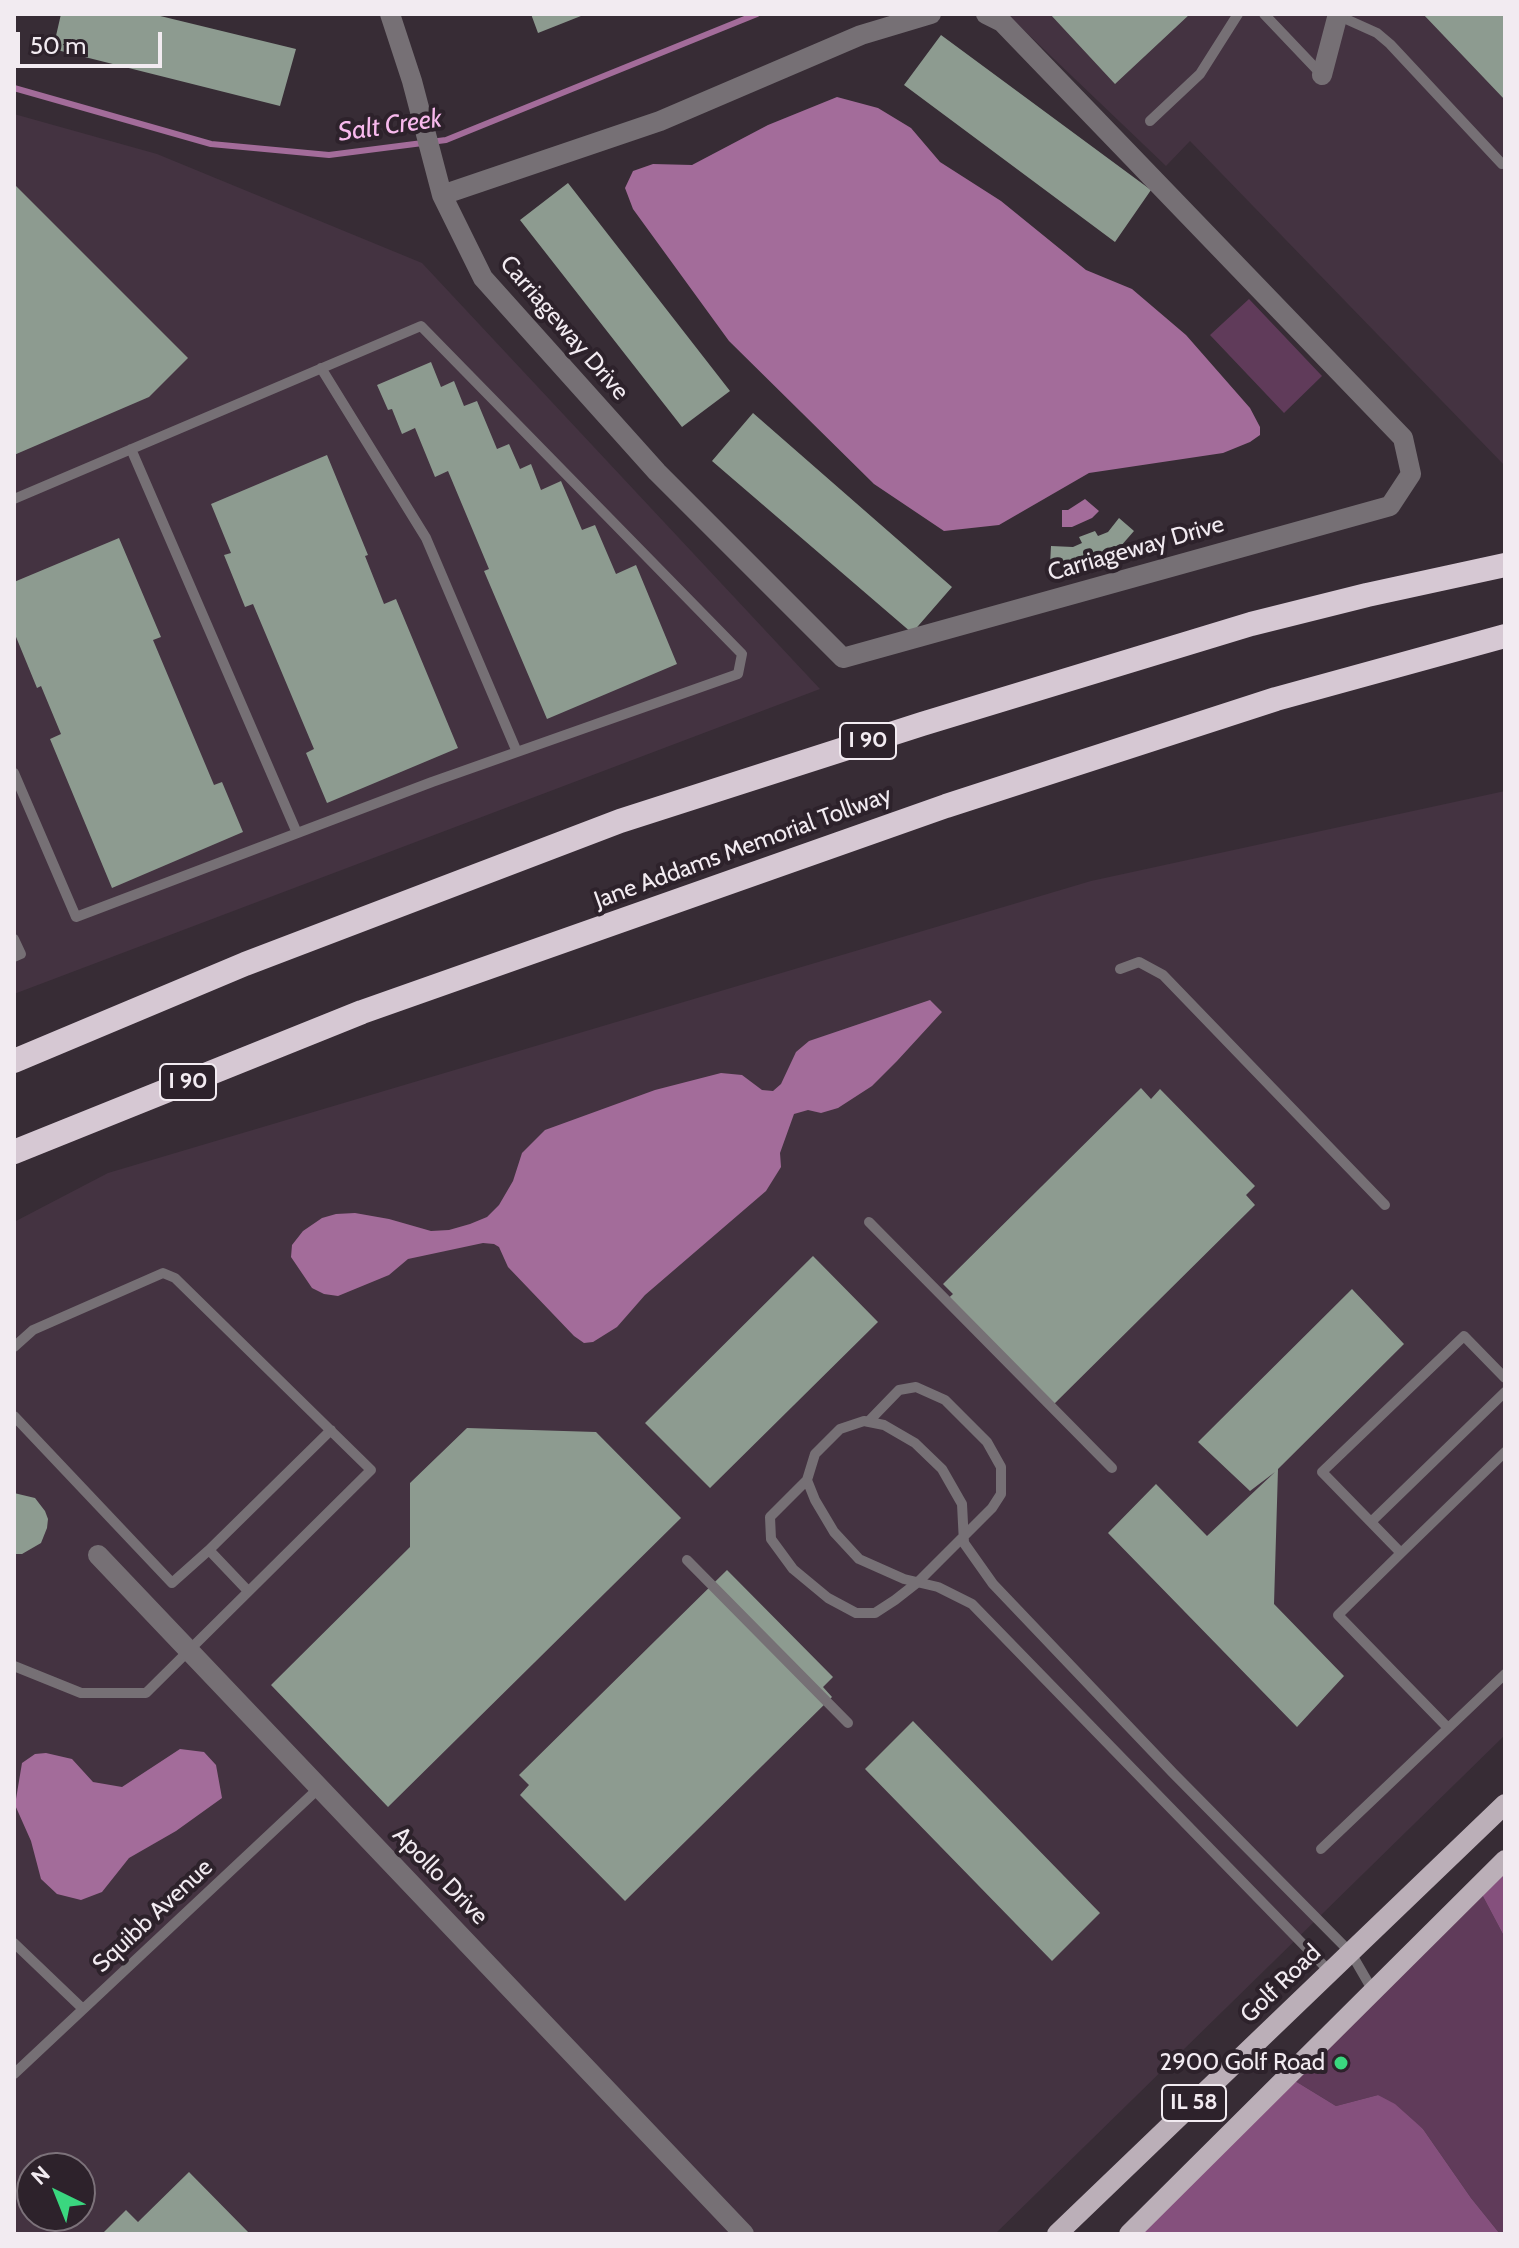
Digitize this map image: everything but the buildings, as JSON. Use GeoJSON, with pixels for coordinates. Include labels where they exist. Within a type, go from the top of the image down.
{"type":"FeatureCollection","features":[{"type":"Feature","properties":{"kind":"highway","name":"I 90"},"geometry":{"type":"LineString","coordinates":[[14,1061],[245,964],[620,821],[922,724],[1251,624],[1505,565]]}},
{"type":"Feature","properties":{"kind":"highway","name":"Jane Addams Memorial Tollway"},"geometry":{"type":"LineString","coordinates":[[14,1152],[362,1012],[946,806],[1276,699],[1505,636]]}},
{"type":"Feature","properties":{"kind":"main road","name":"Golf Road"},"geometry":{"type":"LineString","coordinates":[[1057,2234],[1505,1804]]}},
{"type":"Feature","properties":{"kind":"main road","name":"IL 58"},"geometry":{"type":"LineString","coordinates":[[1129,2234],[1505,1860]]}},
{"type":"Feature","properties":{"kind":"street","name":"Carriageway Drive"},"geometry":{"type":"LineString","coordinates":[[390,14],[412,81],[442,195],[483,278],[657,472],[843,658],[1390,506],[1411,474],[1403,438],[1002,22],[986,14]]}},
{"type":"Feature","properties":{"kind":"street"},"geometry":{"type":"LineString","coordinates":[[442,195],[660,121],[861,35],[931,14]]}},
{"type":"Feature","properties":{"kind":"street"},"geometry":{"type":"LineString","coordinates":[[1322,75],[1338,14]]}},
{"type":"Feature","properties":{"kind":"street","name":"Apollo Drive"},"geometry":{"type":"LineString","coordinates":[[98,1555],[744,2234]]}},
{"type":"Feature","properties":{"kind":"lane"},"geometry":{"type":"LineString","coordinates":[[1150,121],[1200,74],[1238,14]]}},
{"type":"Feature","properties":{"kind":"lane"},"geometry":{"type":"LineString","coordinates":[[1264,14],[1322,75]]}},
{"type":"Feature","properties":{"kind":"lane"},"geometry":{"type":"LineString","coordinates":[[1338,14],[1377,33],[1390,44],[1502,164]]}},
{"type":"Feature","properties":{"kind":"lane"},"geometry":{"type":"LineString","coordinates":[[14,499],[421,326],[742,654],[738,674],[517,752],[76,917],[14,773]]}},
{"type":"Feature","properties":{"kind":"lane"},"geometry":{"type":"LineString","coordinates":[[321,368],[426,538],[517,752]]}},
{"type":"Feature","properties":{"kind":"lane"},"geometry":{"type":"LineString","coordinates":[[131,449],[297,833]]}},
{"type":"Feature","properties":{"kind":"lane"},"geometry":{"type":"LineString","coordinates":[[14,939],[21,954],[14,957]]}},
{"type":"Feature","properties":{"kind":"lane"},"geometry":{"type":"LineString","coordinates":[[1120,969],[1139,962],[1163,975],[1385,1205]]}},
{"type":"Feature","properties":{"kind":"lane"},"geometry":{"type":"LineString","coordinates":[[869,1222],[1112,1468]]}},
{"type":"Feature","properties":{"kind":"lane"},"geometry":{"type":"LineString","coordinates":[[14,1347],[33,1330],[163,1273],[175,1278],[371,1470],[146,1693],[81,1693],[14,1666]]}},
{"type":"Feature","properties":{"kind":"lane"},"geometry":{"type":"LineString","coordinates":[[1401,1553],[1322,1472],[1464,1336],[1505,1378]]}},
{"type":"Feature","properties":{"kind":"lane"},"geometry":{"type":"LineString","coordinates":[[868,1422],[899,1390],[916,1387],[945,1400],[987,1442],[1001,1467],[1001,1494],[992,1508],[963,1538],[918,1582],[875,1613],[856,1613],[828,1598],[793,1569],[771,1539],[770,1517],[807,1480],[815,1454],[840,1429],[868,1422],[884,1425],[915,1443],[942,1469],[962,1504],[963,1538],[964,1543],[993,1584],[1173,1773],[1351,1953],[1373,1991]]}},
{"type":"Feature","properties":{"kind":"lane"},"geometry":{"type":"LineString","coordinates":[[1371,1522],[1505,1392]]}},
{"type":"Feature","properties":{"kind":"lane"},"geometry":{"type":"LineString","coordinates":[[14,1416],[172,1583],[331,1430]]}},
{"type":"Feature","properties":{"kind":"lane"},"geometry":{"type":"LineString","coordinates":[[1448,1728],[1338,1615],[1505,1452]]}},
{"type":"Feature","properties":{"kind":"lane"},"geometry":{"type":"LineString","coordinates":[[807,1480],[834,1532],[859,1559],[938,1587],[972,1604],[1331,1973]]}},
{"type":"Feature","properties":{"kind":"lane"},"geometry":{"type":"LineString","coordinates":[[209,1550],[248,1591]]}},
{"type":"Feature","properties":{"kind":"lane"},"geometry":{"type":"LineString","coordinates":[[687,1560],[848,1723]]}},
{"type":"Feature","properties":{"kind":"lane"},"geometry":{"type":"LineString","coordinates":[[1321,1849],[1505,1674]]}},
{"type":"Feature","properties":{"kind":"lane","name":"Squibb Avenue"},"geometry":{"type":"LineString","coordinates":[[14,2074],[319,1788]]}},
{"type":"Feature","properties":{"kind":"lane"},"geometry":{"type":"LineString","coordinates":[[14,1943],[83,2009]]}},
{"type":"Feature","properties":{"kind":"shaded area"},"geometry":{"type":"Polygon","coordinates":[[[1007,14],[1505,14],[1505,466],[1190,141],[1166,166],[1007,14]]]}},
{"type":"Feature","properties":{"kind":"shaded area"},"geometry":{"type":"Polygon","coordinates":[[[837,97],[878,108],[911,128],[940,162],[1001,201],[1086,270],[1132,289],[1186,335],[1250,408],[1260,427],[1260,435],[1223,453],[1089,473],[999,525],[944,531],[874,484],[729,341],[633,209],[625,188],[633,171],[653,164],[692,165],[768,125],[837,97]]]}},
{"type":"Feature","properties":{"kind":"shaded area"},"geometry":{"type":"Polygon","coordinates":[[[14,114],[157,154],[422,263],[820,689],[14,994],[14,114]]]}},
{"type":"Feature","properties":{"kind":"shaded area"},"geometry":{"type":"Polygon","coordinates":[[[1249,299],[1322,376],[1284,413],[1210,335],[1249,299]]]}},
{"type":"Feature","properties":{"kind":"shaded area"},"geometry":{"type":"Polygon","coordinates":[[[1085,499],[1099,511],[1092,518],[1072,527],[1062,527],[1062,510],[1068,510],[1085,499]]]}},
{"type":"Feature","properties":{"kind":"shaded area"},"geometry":{"type":"Polygon","coordinates":[[[1505,791],[1505,1735],[995,2234],[14,2234],[14,1222],[108,1173],[1091,881],[1505,791]]]}},
{"type":"Feature","properties":{"kind":"shaded area"},"geometry":{"type":"Polygon","coordinates":[[[930,1000],[942,1012],[897,1061],[872,1086],[838,1108],[821,1113],[808,1110],[794,1114],[780,1153],[781,1167],[766,1191],[645,1295],[617,1327],[593,1342],[584,1343],[574,1336],[508,1267],[499,1247],[494,1244],[483,1243],[408,1259],[389,1275],[338,1296],[312,1288],[291,1257],[292,1245],[303,1231],[322,1218],[336,1214],[355,1213],[389,1219],[431,1231],[470,1224],[487,1217],[499,1205],[513,1181],[522,1153],[545,1130],[655,1090],[721,1073],[742,1075],[762,1090],[773,1091],[781,1084],[796,1052],[809,1041],[930,1000]]]}},
{"type":"Feature","properties":{"kind":"shaded area"},"geometry":{"type":"Polygon","coordinates":[[[180,1749],[204,1752],[216,1765],[222,1798],[176,1831],[129,1858],[102,1892],[81,1900],[57,1894],[41,1879],[31,1841],[15,1805],[22,1763],[35,1754],[46,1753],[72,1759],[93,1782],[122,1787],[180,1749]]]}},
{"type":"Feature","properties":{"kind":"shaded area"},"geometry":{"type":"Polygon","coordinates":[[[1505,1860],[1505,1938],[1478,1887],[1505,1860]]]}},
{"type":"Feature","properties":{"kind":"shaded area"},"geometry":{"type":"Polygon","coordinates":[[[1478,1887],[1505,1938],[1505,2234],[1500,2234],[1471,2198],[1423,2129],[1378,2095],[1336,2106],[1287,2076],[1478,1887]]]}},
{"type":"Feature","properties":{"kind":"shaded area"},"geometry":{"type":"Polygon","coordinates":[[[1287,2076],[1336,2106],[1378,2095],[1395,2104],[1423,2129],[1500,2234],[1129,2234],[1287,2076]]]}},
{"type":"Feature","properties":{"kind":"waterway","name":"Salt Creek"},"geometry":{"type":"LineString","coordinates":[[14,88],[211,144],[329,155],[446,140],[757,14]]}},
{"type":"Feature","properties":{"kind":"place","name":"2900 Golf Road"},"geometry":{"type":"Point","coordinates":[1341,2063]}}]}
